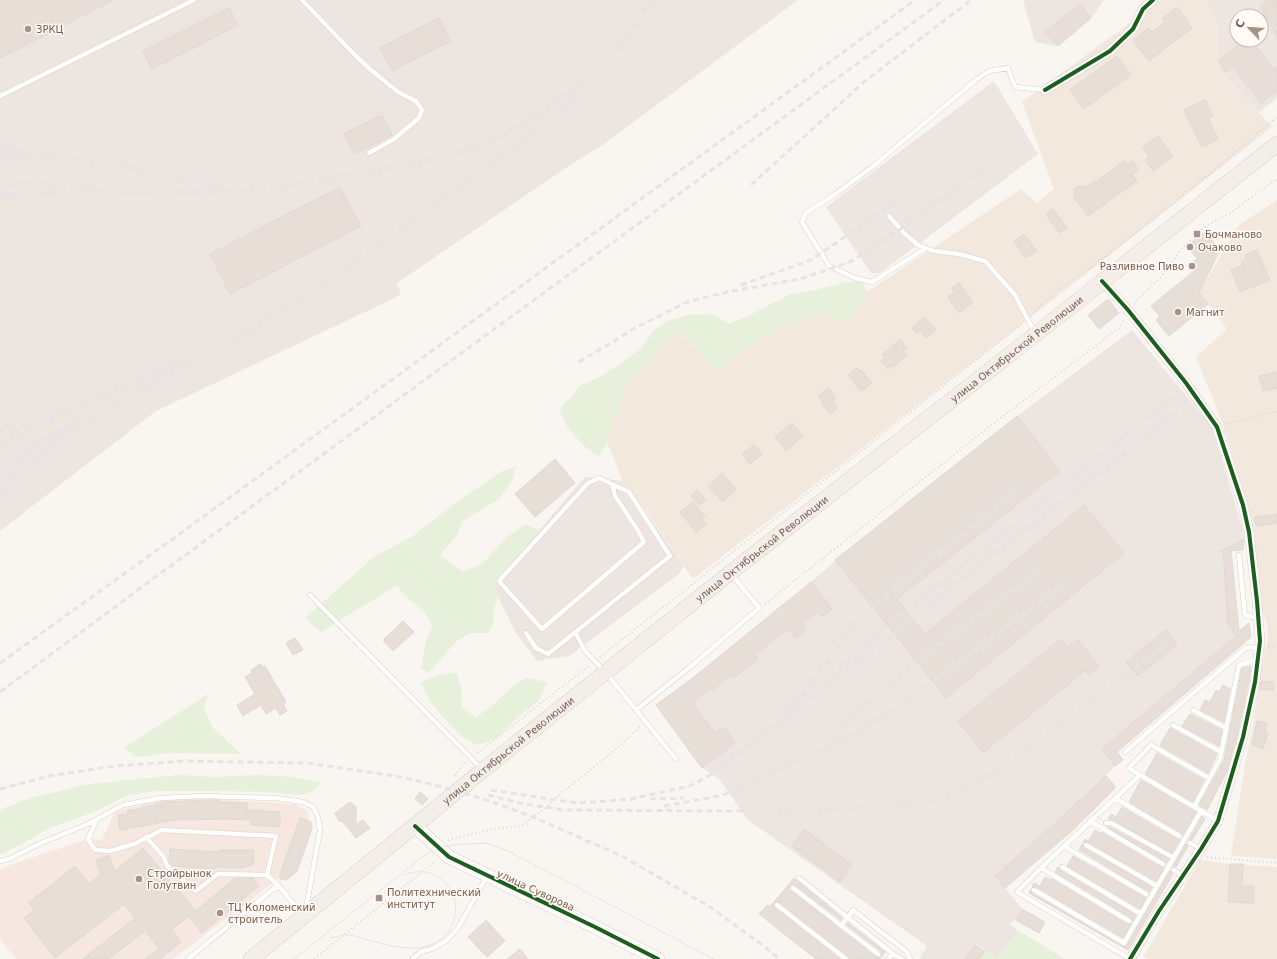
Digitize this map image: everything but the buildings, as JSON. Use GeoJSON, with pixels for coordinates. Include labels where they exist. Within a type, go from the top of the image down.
{"type":"FeatureCollection","features":[{"type":"Feature","properties":{"kind":"main road","name":"улица Октябрьской Революции"},"geometry":{"type":"LineString","coordinates":[[251,959],[483,770],[606,673],[730,572],[1277,144]]}},
{"type":"Feature","properties":{"kind":"street"},"geometry":{"type":"LineString","coordinates":[[1045,90],[1110,51],[1133,29],[1143,9],[1153,0]]}},
{"type":"Feature","properties":{"kind":"street"},"geometry":{"type":"LineString","coordinates":[[1102,281],[1128,310],[1186,383],[1218,427],[1243,504],[1249,532],[1258,616],[1259,649],[1255,682],[1243,737],[1218,821],[1184,876],[1160,902],[1130,959]]}},
{"type":"Feature","properties":{"kind":"street","name":"улица Суворова"},"geometry":{"type":"LineString","coordinates":[[415,826],[449,857],[658,959]]}},
{"type":"Feature","properties":{"kind":"lane"},"geometry":{"type":"LineString","coordinates":[[0,96],[194,0]]}},
{"type":"Feature","properties":{"kind":"lane"},"geometry":{"type":"LineString","coordinates":[[302,0],[355,55],[398,92],[416,101],[422,110],[418,118],[394,139],[369,153]]}},
{"type":"Feature","properties":{"kind":"lane"},"geometry":{"type":"LineString","coordinates":[[926,248],[872,282],[854,278],[829,266],[802,222],[806,213],[834,195],[872,167],[929,118],[989,71],[1008,68],[1015,87],[1045,90]]}},
{"type":"Feature","properties":{"kind":"lane"},"geometry":{"type":"LineString","coordinates":[[889,216],[905,234],[918,245],[934,251],[960,254],[985,261],[1015,295],[1036,334]]}},
{"type":"Feature","properties":{"kind":"lane"},"geometry":{"type":"LineString","coordinates":[[526,633],[536,648],[548,654],[670,556],[629,492],[612,484],[599,478],[588,483],[498,581],[542,629],[644,542],[615,496],[612,484]]}},
{"type":"Feature","properties":{"kind":"lane"},"geometry":{"type":"LineString","coordinates":[[1239,555],[1245,615],[1251,617],[1258,616]]}},
{"type":"Feature","properties":{"kind":"lane"},"geometry":{"type":"LineString","coordinates":[[636,710],[690,667],[759,608],[730,572]]}},
{"type":"Feature","properties":{"kind":"lane"},"geometry":{"type":"LineString","coordinates":[[310,595],[483,770]]}},
{"type":"Feature","properties":{"kind":"lane"},"geometry":{"type":"LineString","coordinates":[[575,632],[585,651],[606,673],[676,759]]}},
{"type":"Feature","properties":{"kind":"lane"},"geometry":{"type":"LineString","coordinates":[[1125,752],[1247,647],[1259,649]]}},
{"type":"Feature","properties":{"kind":"lane"},"geometry":{"type":"LineString","coordinates":[[1194,807],[1220,759],[1239,665],[1258,659]]}},
{"type":"Feature","properties":{"kind":"lane"},"geometry":{"type":"LineString","coordinates":[[1192,710],[1226,728]]}},
{"type":"Feature","properties":{"kind":"lane"},"geometry":{"type":"LineString","coordinates":[[1174,726],[1221,752]]}},
{"type":"Feature","properties":{"kind":"lane"},"geometry":{"type":"LineString","coordinates":[[1209,778],[1151,745],[1129,768],[1218,821]]}},
{"type":"Feature","properties":{"kind":"lane"},"geometry":{"type":"LineString","coordinates":[[1130,959],[1017,892],[1140,775]]}},
{"type":"Feature","properties":{"kind":"lane"},"geometry":{"type":"LineString","coordinates":[[0,861],[9,859],[41,843],[97,819],[123,805],[161,798],[203,796],[276,798],[303,802],[313,807],[318,817],[320,830],[310,881],[308,904],[304,917]]}},
{"type":"Feature","properties":{"kind":"lane"},"geometry":{"type":"LineString","coordinates":[[1115,798],[1179,836]]}},
{"type":"Feature","properties":{"kind":"lane"},"geometry":{"type":"LineString","coordinates":[[1034,890],[1124,943],[1201,811]]}},
{"type":"Feature","properties":{"kind":"lane"},"geometry":{"type":"LineString","coordinates":[[97,819],[88,840],[95,850],[110,851],[134,844],[162,830],[276,836],[267,875]]}},
{"type":"Feature","properties":{"kind":"lane"},"geometry":{"type":"LineString","coordinates":[[1090,821],[1163,864]]}},
{"type":"Feature","properties":{"kind":"lane"},"geometry":{"type":"LineString","coordinates":[[1106,823],[1111,823],[1174,858]]}},
{"type":"Feature","properties":{"kind":"lane"},"geometry":{"type":"LineString","coordinates":[[146,837],[164,857],[167,866],[196,891],[218,874],[267,875],[278,885],[304,917]]}},
{"type":"Feature","properties":{"kind":"lane"},"geometry":{"type":"LineString","coordinates":[[1190,843],[1198,853]]}},
{"type":"Feature","properties":{"kind":"lane"},"geometry":{"type":"LineString","coordinates":[[1086,845],[1157,886]]}},
{"type":"Feature","properties":{"kind":"lane"},"geometry":{"type":"LineString","coordinates":[[1064,846],[1146,894]]}},
{"type":"Feature","properties":{"kind":"lane"},"geometry":{"type":"LineString","coordinates":[[1062,867],[1141,914]]}},
{"type":"Feature","properties":{"kind":"lane"},"geometry":{"type":"LineString","coordinates":[[1041,868],[1129,921]]}},
{"type":"Feature","properties":{"kind":"lane"},"geometry":{"type":"LineString","coordinates":[[1174,870],[1184,876]]}},
{"type":"Feature","properties":{"kind":"lane"},"geometry":{"type":"LineString","coordinates":[[412,959],[421,952],[434,948],[447,940],[458,928],[487,876]]}},
{"type":"Feature","properties":{"kind":"lane"},"geometry":{"type":"LineString","coordinates":[[799,878],[893,954],[902,959]]}},
{"type":"Feature","properties":{"kind":"lane"},"geometry":{"type":"LineString","coordinates":[[188,959],[278,885]]}},
{"type":"Feature","properties":{"kind":"lane"},"geometry":{"type":"LineString","coordinates":[[793,888],[878,954]]}},
{"type":"Feature","properties":{"kind":"lane"},"geometry":{"type":"LineString","coordinates":[[777,905],[846,959]]}},
{"type":"Feature","properties":{"kind":"lane"},"geometry":{"type":"LineString","coordinates":[[841,926],[853,910],[907,952],[910,959]]}},
{"type":"Feature","properties":{"kind":"lane"},"geometry":{"type":"LineString","coordinates":[[888,959],[893,954]]}},
{"type":"Feature","properties":{"kind":"path"},"geometry":{"type":"LineString","coordinates":[[759,608],[994,423],[1119,328],[1128,310],[1161,277],[1183,247],[1206,226],[1230,213],[1277,178]]}},
{"type":"Feature","properties":{"kind":"path"},"geometry":{"type":"LineString","coordinates":[[1218,427],[1277,411]]}},
{"type":"Feature","properties":{"kind":"path"},"geometry":{"type":"LineString","coordinates":[[434,844],[488,830],[521,826],[544,810],[646,722]]}},
{"type":"Feature","properties":{"kind":"path"},"geometry":{"type":"LineString","coordinates":[[1091,811],[1106,823]]}},
{"type":"Feature","properties":{"kind":"path"},"geometry":{"type":"LineString","coordinates":[[1198,853],[1277,863]]}},
{"type":"Feature","properties":{"kind":"path"},"geometry":{"type":"LineString","coordinates":[[314,959],[438,860],[434,857]]}},
{"type":"Feature","properties":{"kind":"shaded area"},"geometry":{"type":"Polygon","coordinates":[[[0,0],[798,0],[604,144],[573,163],[397,283],[401,295],[156,411],[0,531],[0,0]]]}},
{"type":"Feature","properties":{"kind":"shaded area"},"geometry":{"type":"Polygon","coordinates":[[[1023,0],[1104,0],[1091,18],[1058,46],[1035,42],[1023,0]]]}},
{"type":"Feature","properties":{"kind":"shaded area"},"geometry":{"type":"Polygon","coordinates":[[[1161,0],[1207,0],[1217,19],[1220,70],[1272,127],[1027,320],[693,579],[623,481],[607,442],[624,389],[676,331],[698,350],[717,371],[762,338],[867,292],[1021,189],[1037,203],[1054,189],[1022,102],[1161,0]]]}},
{"type":"Feature","properties":{"kind":"shaded area"},"geometry":{"type":"Polygon","coordinates":[[[1207,0],[1277,0],[1277,98],[1259,112],[1220,70],[1217,19],[1207,0]]]}},
{"type":"Feature","properties":{"kind":"shaded area"},"geometry":{"type":"Polygon","coordinates":[[[994,81],[1038,154],[880,273],[871,273],[826,207],[994,81]]]}},
{"type":"Feature","properties":{"kind":"shaded area"},"geometry":{"type":"Polygon","coordinates":[[[1277,200],[1277,859],[1231,856],[1264,653],[1268,639],[1267,624],[1263,614],[1254,564],[1255,536],[1250,514],[1222,422],[1196,357],[1227,329],[1199,293],[1239,225],[1277,200]]]}},
{"type":"Feature","properties":{"kind":"shaded area"},"geometry":{"type":"Polygon","coordinates":[[[1132,330],[1212,427],[1243,530],[1244,539],[1222,551],[1228,625],[1236,636],[1102,749],[1115,766],[1063,816],[995,876],[1022,909],[1016,920],[1009,924],[1019,931],[997,958],[976,944],[964,959],[921,959],[920,958],[927,946],[748,820],[720,780],[702,768],[656,705],[697,674],[811,582],[848,550],[1017,416],[1132,330]]]}},
{"type":"Feature","properties":{"kind":"shaded area"},"geometry":{"type":"Polygon","coordinates":[[[585,477],[623,481],[684,566],[679,574],[569,656],[537,661],[516,633],[498,597],[495,586],[504,571],[585,477]]]}},
{"type":"Feature","properties":{"kind":"shaded area","name":"Стройрынок Голутвин"},"geometry":{"type":"Polygon","coordinates":[[[199,798],[295,804],[307,811],[312,829],[297,871],[287,880],[279,878],[173,959],[16,959],[0,939],[0,870],[4,867],[88,839],[102,840],[115,811],[162,800],[199,798]]]}},
{"type":"Feature","properties":{"kind":"shaded area"},"geometry":{"type":"Polygon","coordinates":[[[1200,860],[1230,864],[1277,867],[1277,959],[1148,959],[1144,956],[1200,860]]]}},
{"type":"Feature","properties":{"kind":"green space"},"geometry":{"type":"Polygon","coordinates":[[[848,282],[862,282],[867,292],[852,319],[835,320],[825,311],[762,338],[717,372],[698,350],[676,331],[624,389],[607,442],[598,456],[583,445],[568,428],[559,410],[581,385],[602,376],[642,348],[653,331],[669,320],[693,314],[713,315],[729,324],[790,294],[848,282]]]}},
{"type":"Feature","properties":{"kind":"green space"},"geometry":{"type":"Polygon","coordinates":[[[516,466],[513,479],[498,500],[461,522],[458,534],[440,555],[463,572],[482,564],[507,537],[526,524],[539,531],[504,571],[495,586],[498,597],[494,609],[493,624],[488,633],[470,633],[456,642],[428,673],[421,669],[426,640],[433,626],[423,610],[405,596],[397,585],[321,632],[305,618],[374,557],[413,536],[454,504],[499,473],[516,466]]]}},
{"type":"Feature","properties":{"kind":"green space"},"geometry":{"type":"Polygon","coordinates":[[[456,672],[461,686],[462,707],[475,718],[489,708],[516,684],[527,678],[547,682],[539,700],[516,719],[496,739],[477,745],[465,739],[450,725],[430,702],[421,682],[437,676],[456,672]]]}},
{"type":"Feature","properties":{"kind":"green space"},"geometry":{"type":"Polygon","coordinates":[[[208,694],[204,708],[213,728],[241,754],[170,753],[136,757],[124,748],[208,694]]]}},
{"type":"Feature","properties":{"kind":"green space"},"geometry":{"type":"Polygon","coordinates":[[[179,775],[217,777],[255,775],[294,777],[322,782],[311,792],[301,795],[263,792],[154,791],[126,796],[94,812],[47,829],[0,855],[0,810],[30,798],[89,784],[179,775]]]}},
{"type":"Feature","properties":{"kind":"green space"},"geometry":{"type":"Polygon","coordinates":[[[1019,931],[1065,959],[964,959],[976,944],[997,958],[1019,931]]]}},
{"type":"Feature","properties":{"kind":"tram line"},"geometry":{"type":"LineString","coordinates":[[294,959],[422,857],[442,847],[487,843],[508,851],[714,959]]}},
{"type":"Feature","properties":{"kind":"tram line"},"geometry":{"type":"LineString","coordinates":[[330,938],[351,935],[387,945],[405,948],[428,946],[442,938],[451,927],[455,914],[455,902],[451,890],[443,880],[432,874],[419,872],[404,875]]}},
{"type":"Feature","properties":{"kind":"railway"},"geometry":{"type":"LineString","coordinates":[[0,494],[14,477],[61,439],[134,392],[244,334],[331,280],[537,129],[567,104],[625,40],[652,0]]}},
{"type":"Feature","properties":{"kind":"railway"},"geometry":{"type":"LineString","coordinates":[[0,663],[915,0]]}},
{"type":"Feature","properties":{"kind":"railway"},"geometry":{"type":"LineString","coordinates":[[0,692],[944,0]]}},
{"type":"Feature","properties":{"kind":"railway"},"geometry":{"type":"LineString","coordinates":[[751,185],[864,82],[971,0]]}},
{"type":"Feature","properties":{"kind":"railway"},"geometry":{"type":"LineString","coordinates":[[0,184],[30,183],[112,193],[243,191],[312,182],[443,158],[487,143],[545,110],[579,85]]}},
{"type":"Feature","properties":{"kind":"railway"},"geometry":{"type":"LineString","coordinates":[[0,148],[26,152]]}},
{"type":"Feature","properties":{"kind":"railway"},"geometry":{"type":"LineString","coordinates":[[0,157],[51,156],[114,165],[225,187]]}},
{"type":"Feature","properties":{"kind":"railway"},"geometry":{"type":"LineString","coordinates":[[579,362],[637,327],[687,302],[727,292],[800,279],[850,262],[892,235],[995,162]]}},
{"type":"Feature","properties":{"kind":"railway"},"geometry":{"type":"LineString","coordinates":[[0,194],[78,193]]}},
{"type":"Feature","properties":{"kind":"railway"},"geometry":{"type":"LineString","coordinates":[[741,285],[811,260],[908,194]]}},
{"type":"Feature","properties":{"kind":"railway"},"geometry":{"type":"LineString","coordinates":[[0,430],[52,418],[182,361]]}},
{"type":"Feature","properties":{"kind":"railway"},"geometry":{"type":"LineString","coordinates":[[630,799],[690,786],[712,774],[807,701],[884,627],[1174,398]]}},
{"type":"Feature","properties":{"kind":"railway"},"geometry":{"type":"LineString","coordinates":[[845,672],[1178,410]]}},
{"type":"Feature","properties":{"kind":"railway"},"geometry":{"type":"LineString","coordinates":[[0,473],[42,440],[80,421]]}},
{"type":"Feature","properties":{"kind":"railway"},"geometry":{"type":"LineString","coordinates":[[0,444],[40,424]]}},
{"type":"Feature","properties":{"kind":"railway"},"geometry":{"type":"LineString","coordinates":[[788,711],[814,680],[856,620],[1016,492]]}},
{"type":"Feature","properties":{"kind":"railway"},"geometry":{"type":"LineString","coordinates":[[826,746],[847,722],[911,665],[1039,571]]}},
{"type":"Feature","properties":{"kind":"railway"},"geometry":{"type":"LineString","coordinates":[[664,806],[729,793],[853,735],[905,702],[1061,587]]}},
{"type":"Feature","properties":{"kind":"railway"},"geometry":{"type":"LineString","coordinates":[[488,795],[520,803],[563,810],[742,811],[880,808],[948,798],[981,781],[1009,762],[1169,642]]}},
{"type":"Feature","properties":{"kind":"railway"},"geometry":{"type":"LineString","coordinates":[[0,789],[49,776],[114,766],[185,761],[307,763],[402,777],[490,801],[533,817],[624,857],[710,907],[779,959]]}},
{"type":"Feature","properties":{"kind":"railway"},"geometry":{"type":"LineString","coordinates":[[491,790],[577,803],[634,799]]}},
{"type":"Feature","properties":{"kind":"railway"},"geometry":{"type":"LineString","coordinates":[[650,799],[684,798]]}},
{"type":"Feature","properties":{"kind":"cycle path"},"geometry":{"type":"LineString","coordinates":[[1045,90],[1110,51],[1133,29],[1143,9],[1153,0]]}},
{"type":"Feature","properties":{"kind":"cycle path"},"geometry":{"type":"LineString","coordinates":[[1102,281],[1128,310],[1186,383],[1217,427],[1243,505],[1249,532],[1260,641],[1255,682],[1243,737],[1218,821],[1159,911],[1130,959]]}},
{"type":"Feature","properties":{"kind":"cycle path"},"geometry":{"type":"LineString","coordinates":[[415,826],[449,857],[658,959]]}},
{"type":"Feature","properties":{"kind":"place","name":"ЗРКЦ"},"geometry":{"type":"Point","coordinates":[28,29]}},
{"type":"Feature","properties":{"kind":"place","name":"Бочманово"},"geometry":{"type":"Point","coordinates":[1197,234]}},
{"type":"Feature","properties":{"kind":"place","name":"Очаково"},"geometry":{"type":"Point","coordinates":[1190,247]}},
{"type":"Feature","properties":{"kind":"place","name":"Разливное Пиво"},"geometry":{"type":"Point","coordinates":[1192,266]}},
{"type":"Feature","properties":{"kind":"place","name":"Магнит"},"geometry":{"type":"Point","coordinates":[1178,312]}},
{"type":"Feature","properties":{"kind":"place","name":"Стройрынок Голутвин"},"geometry":{"type":"Point","coordinates":[139,879]}},
{"type":"Feature","properties":{"kind":"place","name":"Политехнический институт"},"geometry":{"type":"Point","coordinates":[379,898]}},
{"type":"Feature","properties":{"kind":"place","name":"ТЦ Коломенский строитель"},"geometry":{"type":"Point","coordinates":[220,913]}}]}
